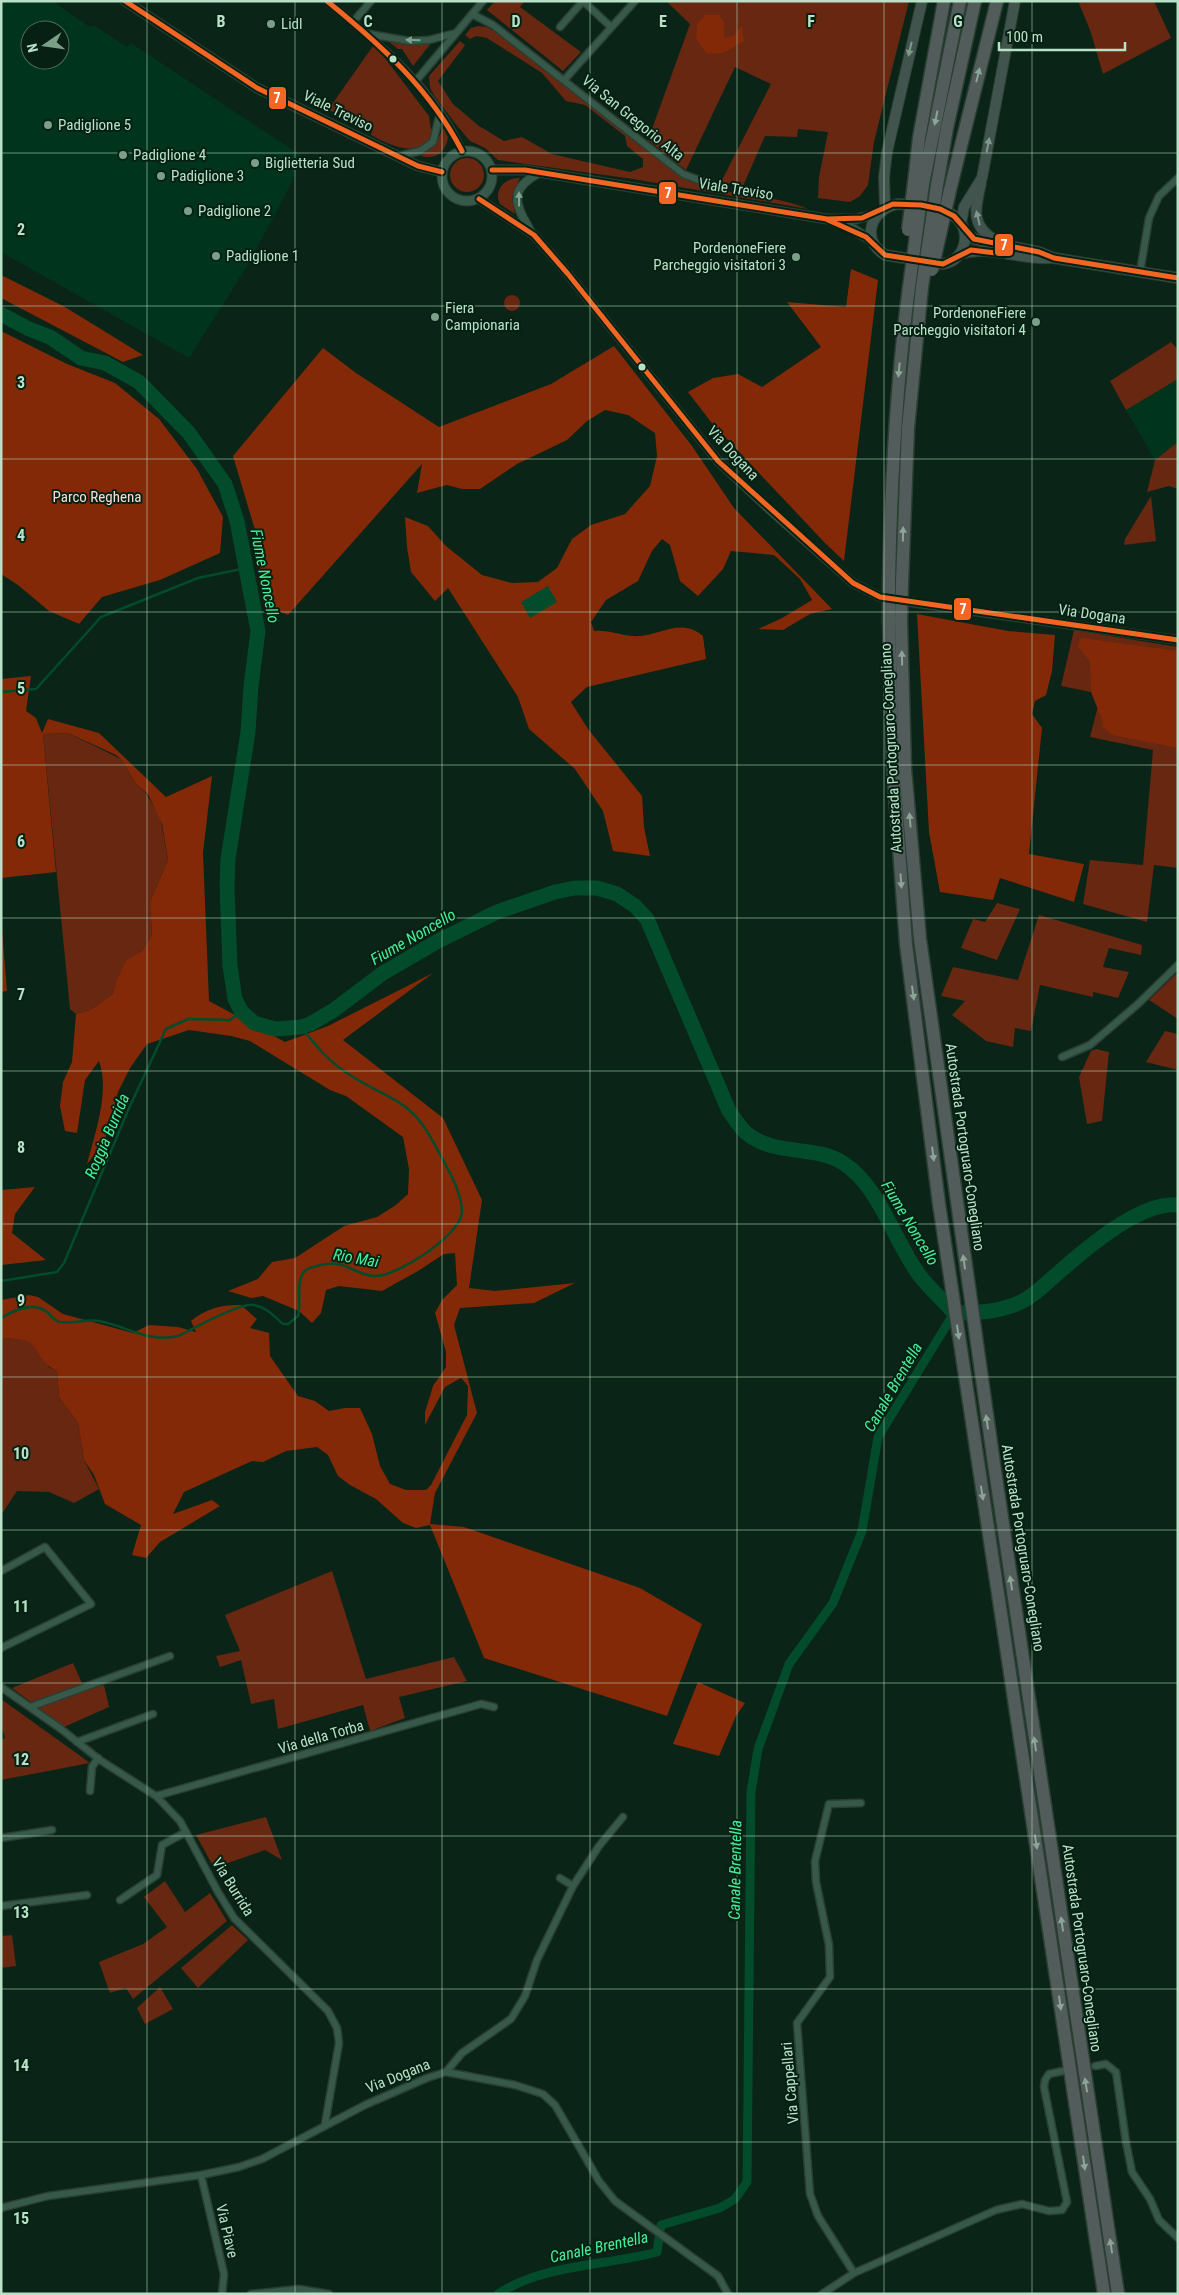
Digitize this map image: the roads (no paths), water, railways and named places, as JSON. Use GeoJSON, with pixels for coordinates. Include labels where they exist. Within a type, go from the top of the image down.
{"type":"FeatureCollection","features":[{"type":"Feature","properties":{"kind":"highway"},"geometry":{"type":"LineString","coordinates":[[915,288],[922,119],[944,1]]}},
{"type":"Feature","properties":{"kind":"highway"},"geometry":{"type":"LineString","coordinates":[[918,184],[960,1]]}},
{"type":"Feature","properties":{"kind":"highway","name":"Autostrada Portogruaro-Conegliano"},"geometry":{"type":"LineString","coordinates":[[976,1],[947,128],[943,188],[902,338],[890,492],[895,582],[893,767],[906,944],[940,1214],[1104,2294]]}},
{"type":"Feature","properties":{"kind":"highway"},"geometry":{"type":"LineString","coordinates":[[943,188],[997,1]]}},
{"type":"Feature","properties":{"kind":"highway","name":"Autostrada Portogruaro-Conegliano"},"geometry":{"type":"LineString","coordinates":[[895,582],[915,356],[915,288]]}},
{"type":"Feature","properties":{"kind":"highway","name":"Autostrada Portogruaro-Conegliano"},"geometry":{"type":"LineString","coordinates":[[895,622],[905,768],[920,939],[955,1199],[1118,2294]]}},
{"type":"Feature","properties":{"kind":"main road","name":"Viale Treviso"},"geometry":{"type":"LineString","coordinates":[[125,1],[257,88],[418,166],[442,172]]}},
{"type":"Feature","properties":{"kind":"main road"},"geometry":{"type":"LineString","coordinates":[[885,207],[884,177],[886,152],[922,1]]}},
{"type":"Feature","properties":{"kind":"main road"},"geometry":{"type":"LineString","coordinates":[[1005,245],[981,230],[978,224],[976,207],[1015,1]]}},
{"type":"Feature","properties":{"kind":"main road"},"geometry":{"type":"LineString","coordinates":[[462,151],[478,152],[489,163],[492,170],[491,187],[479,199],[471,201],[456,199],[445,188],[442,172],[449,158],[462,151]]}},
{"type":"Feature","properties":{"kind":"main road","name":"Viale Treviso"},"geometry":{"type":"LineString","coordinates":[[492,170],[541,172],[827,219],[856,220],[877,214],[885,207],[897,204],[941,209],[954,216],[974,239],[1039,252],[1054,258],[1178,278]]}},
{"type":"Feature","properties":{"kind":"main road"},"geometry":{"type":"LineString","coordinates":[[960,254],[965,243],[963,228],[964,208],[982,178]]}},
{"type":"Feature","properties":{"kind":"main road"},"geometry":{"type":"LineString","coordinates":[[872,241],[871,229],[877,214]]}},
{"type":"Feature","properties":{"kind":"main road","name":"Viale Treviso"},"geometry":{"type":"LineString","coordinates":[[827,219],[853,229],[872,241],[876,250],[884,255],[943,264],[950,263],[960,254],[982,250],[1037,259],[1054,258]]}},
{"type":"Feature","properties":{"kind":"street"},"geometry":{"type":"LineString","coordinates":[[327,1],[369,34],[389,53],[440,113],[454,132],[462,151]]}},
{"type":"Feature","properties":{"kind":"street"},"geometry":{"type":"LineString","coordinates":[[353,22],[371,1]]}},
{"type":"Feature","properties":{"kind":"street"},"geometry":{"type":"LineString","coordinates":[[415,82],[483,1]]}},
{"type":"Feature","properties":{"kind":"street"},"geometry":{"type":"LineString","coordinates":[[560,26],[583,1],[611,27]]}},
{"type":"Feature","properties":{"kind":"street","name":"Via San Gregorio Alta"},"geometry":{"type":"LineString","coordinates":[[565,78],[635,1]]}},
{"type":"Feature","properties":{"kind":"street","name":"Via San Gregorio Alta"},"geometry":{"type":"LineString","coordinates":[[472,14],[493,24],[565,78],[683,174],[714,186]]}},
{"type":"Feature","properties":{"kind":"street"},"geometry":{"type":"LineString","coordinates":[[369,34],[409,41],[429,40],[456,33]]}},
{"type":"Feature","properties":{"kind":"street"},"geometry":{"type":"LineString","coordinates":[[397,156],[420,151],[433,142],[438,128],[440,113]]}},
{"type":"Feature","properties":{"kind":"street","name":"Via Dogana"},"geometry":{"type":"LineString","coordinates":[[532,234],[517,202],[519,188],[525,180],[541,172]]}},
{"type":"Feature","properties":{"kind":"street"},"geometry":{"type":"LineString","coordinates":[[1140,272],[1149,218],[1159,196],[1178,178]]}},
{"type":"Feature","properties":{"kind":"street","name":"Via Dogana"},"geometry":{"type":"LineString","coordinates":[[479,199],[532,234],[568,274],[718,461],[777,517],[853,583],[880,597],[1178,640]]}},
{"type":"Feature","properties":{"kind":"street"},"geometry":{"type":"LineString","coordinates":[[1062,1057],[1090,1045],[1138,1004],[1178,965]]}},
{"type":"Feature","properties":{"kind":"street"},"geometry":{"type":"LineString","coordinates":[[1,1571],[45,1547],[91,1604],[1,1648]]}},
{"type":"Feature","properties":{"kind":"street"},"geometry":{"type":"LineString","coordinates":[[30,1706],[170,1656]]}},
{"type":"Feature","properties":{"kind":"street","name":"Via Burrida"},"geometry":{"type":"LineString","coordinates":[[1,1687],[30,1706],[98,1758],[156,1796],[180,1821],[234,1918],[328,2011],[337,2028],[339,2043],[325,2124]]}},
{"type":"Feature","properties":{"kind":"street","name":"Via della Torba"},"geometry":{"type":"LineString","coordinates":[[156,1796],[481,1704],[494,1707]]}},
{"type":"Feature","properties":{"kind":"street"},"geometry":{"type":"LineString","coordinates":[[77,1742],[153,1714]]}},
{"type":"Feature","properties":{"kind":"street"},"geometry":{"type":"LineString","coordinates":[[90,1790],[92,1767],[98,1758]]}},
{"type":"Feature","properties":{"kind":"street","name":"Via Cappellari"},"geometry":{"type":"LineString","coordinates":[[854,2274],[818,2216],[810,2194],[797,2023],[830,1977],[829,1945],[816,1882],[815,1861],[829,1804],[861,1803]]}},
{"type":"Feature","properties":{"kind":"street"},"geometry":{"type":"LineString","coordinates":[[446,2072],[462,2054],[511,2019],[526,1996],[536,1960],[573,1886],[599,1846],[623,1817]]}},
{"type":"Feature","properties":{"kind":"street"},"geometry":{"type":"LineString","coordinates":[[1,1838],[52,1830]]}},
{"type":"Feature","properties":{"kind":"street"},"geometry":{"type":"LineString","coordinates":[[120,1900],[157,1874],[162,1845],[186,1832]]}},
{"type":"Feature","properties":{"kind":"street"},"geometry":{"type":"LineString","coordinates":[[560,1878],[573,1886]]}},
{"type":"Feature","properties":{"kind":"street"},"geometry":{"type":"LineString","coordinates":[[1,1906],[88,1895]]}},
{"type":"Feature","properties":{"kind":"street"},"geometry":{"type":"LineString","coordinates":[[1095,2066],[1106,2064],[1116,2072],[1132,2172],[1150,2199],[1159,2220],[1178,2238]]}},
{"type":"Feature","properties":{"kind":"street"},"geometry":{"type":"LineString","coordinates":[[822,2294],[854,2274],[996,2210],[1022,2204],[1049,2211],[1062,2210],[1067,2202],[1044,2087],[1045,2080],[1049,2074],[1063,2071]]}},
{"type":"Feature","properties":{"kind":"street","name":"Via Dogana"},"geometry":{"type":"LineString","coordinates":[[1,2208],[48,2196],[201,2175],[252,2164],[325,2124],[427,2078],[446,2072],[515,2085],[543,2094],[555,2105],[604,2188],[615,2201],[718,2276],[728,2294]]}},
{"type":"Feature","properties":{"kind":"street","name":"Via Piave"},"geometry":{"type":"LineString","coordinates":[[201,2175],[224,2274],[222,2294]]}},
{"type":"Feature","properties":{"kind":"street"},"geometry":{"type":"LineString","coordinates":[[251,2294],[299,2290],[329,2294]]}},
{"type":"Feature","properties":{"kind":"waterway","name":"Fiume Noncello"},"geometry":{"type":"LineString","coordinates":[[1,314],[29,329],[50,337],[81,358],[105,363],[139,382],[189,433],[225,484],[237,521],[258,631],[251,686],[248,732],[228,859],[227,886],[230,966],[235,999],[241,1011],[254,1023],[275,1029],[301,1027],[310,1024],[334,1010],[383,973],[440,940],[497,912],[555,892],[575,888],[597,888],[617,894],[635,906],[647,919],[729,1111],[745,1132],[756,1140],[768,1145],[831,1157],[856,1173],[877,1200],[920,1276],[954,1313],[988,1311],[1021,1302],[1035,1293],[1113,1229],[1147,1211],[1163,1206],[1178,1205]]}},
{"type":"Feature","properties":{"kind":"waterway"},"geometry":{"type":"LineString","coordinates":[[1,692],[36,689],[101,617],[198,578],[246,568]]}},
{"type":"Feature","properties":{"kind":"waterway","name":"Roggia Burrida"},"geometry":{"type":"LineString","coordinates":[[1,1281],[57,1272],[64,1263],[129,1108],[166,1029],[188,1019],[230,1020],[241,1012]]}},
{"type":"Feature","properties":{"kind":"waterway","name":"Rio Mai"},"geometry":{"type":"LineString","coordinates":[[1,1318],[18,1309],[37,1307],[60,1322],[99,1321],[147,1336],[167,1338],[178,1336],[239,1308],[254,1305],[266,1310],[283,1324],[288,1324],[298,1316],[301,1276],[308,1269],[335,1264],[367,1275],[385,1274],[398,1270],[427,1253],[452,1231],[462,1211],[459,1194],[426,1129],[408,1109],[364,1084],[336,1065],[301,1027]]}},
{"type":"Feature","properties":{"kind":"waterway","name":"Canale Brentella"},"geometry":{"type":"LineString","coordinates":[[498,2294],[516,2284],[555,2271],[657,2252],[661,2225],[720,2208],[735,2199],[747,2182],[751,1792],[758,1749],[789,1664],[833,1603],[862,1531],[878,1437],[954,1313]]}},
{"type":"Feature","properties":{"kind":"place","name":"Lidl"},"geometry":{"type":"Point","coordinates":[271,24]}},
{"type":"Feature","properties":{"kind":"place","name":"Padiglione 5"},"geometry":{"type":"Point","coordinates":[48,125]}},
{"type":"Feature","properties":{"kind":"place","name":"Padiglione 4"},"geometry":{"type":"Point","coordinates":[123,155]}},
{"type":"Feature","properties":{"kind":"place","name":"Biglietteria Sud"},"geometry":{"type":"Point","coordinates":[255,163]}},
{"type":"Feature","properties":{"kind":"place","name":"Padiglione 3"},"geometry":{"type":"Point","coordinates":[161,176]}},
{"type":"Feature","properties":{"kind":"place","name":"Padiglione 2"},"geometry":{"type":"Point","coordinates":[188,211]}},
{"type":"Feature","properties":{"kind":"place","name":"Padiglione 1"},"geometry":{"type":"Point","coordinates":[216,256]}},
{"type":"Feature","properties":{"kind":"place","name":"PordenoneFiere Parcheggio visitatori 3"},"geometry":{"type":"Point","coordinates":[796,257]}},
{"type":"Feature","properties":{"kind":"place","name":"Fiera Campionaria"},"geometry":{"type":"Point","coordinates":[435,317]}},
{"type":"Feature","properties":{"kind":"place","name":"PordenoneFiere Parcheggio visitatori 4"},"geometry":{"type":"Point","coordinates":[1036,322]}},
{"type":"Feature","properties":{"kind":"park label","name":"Parco Reghena"},"geometry":{"type":"Point","coordinates":[97,497]}}]}
